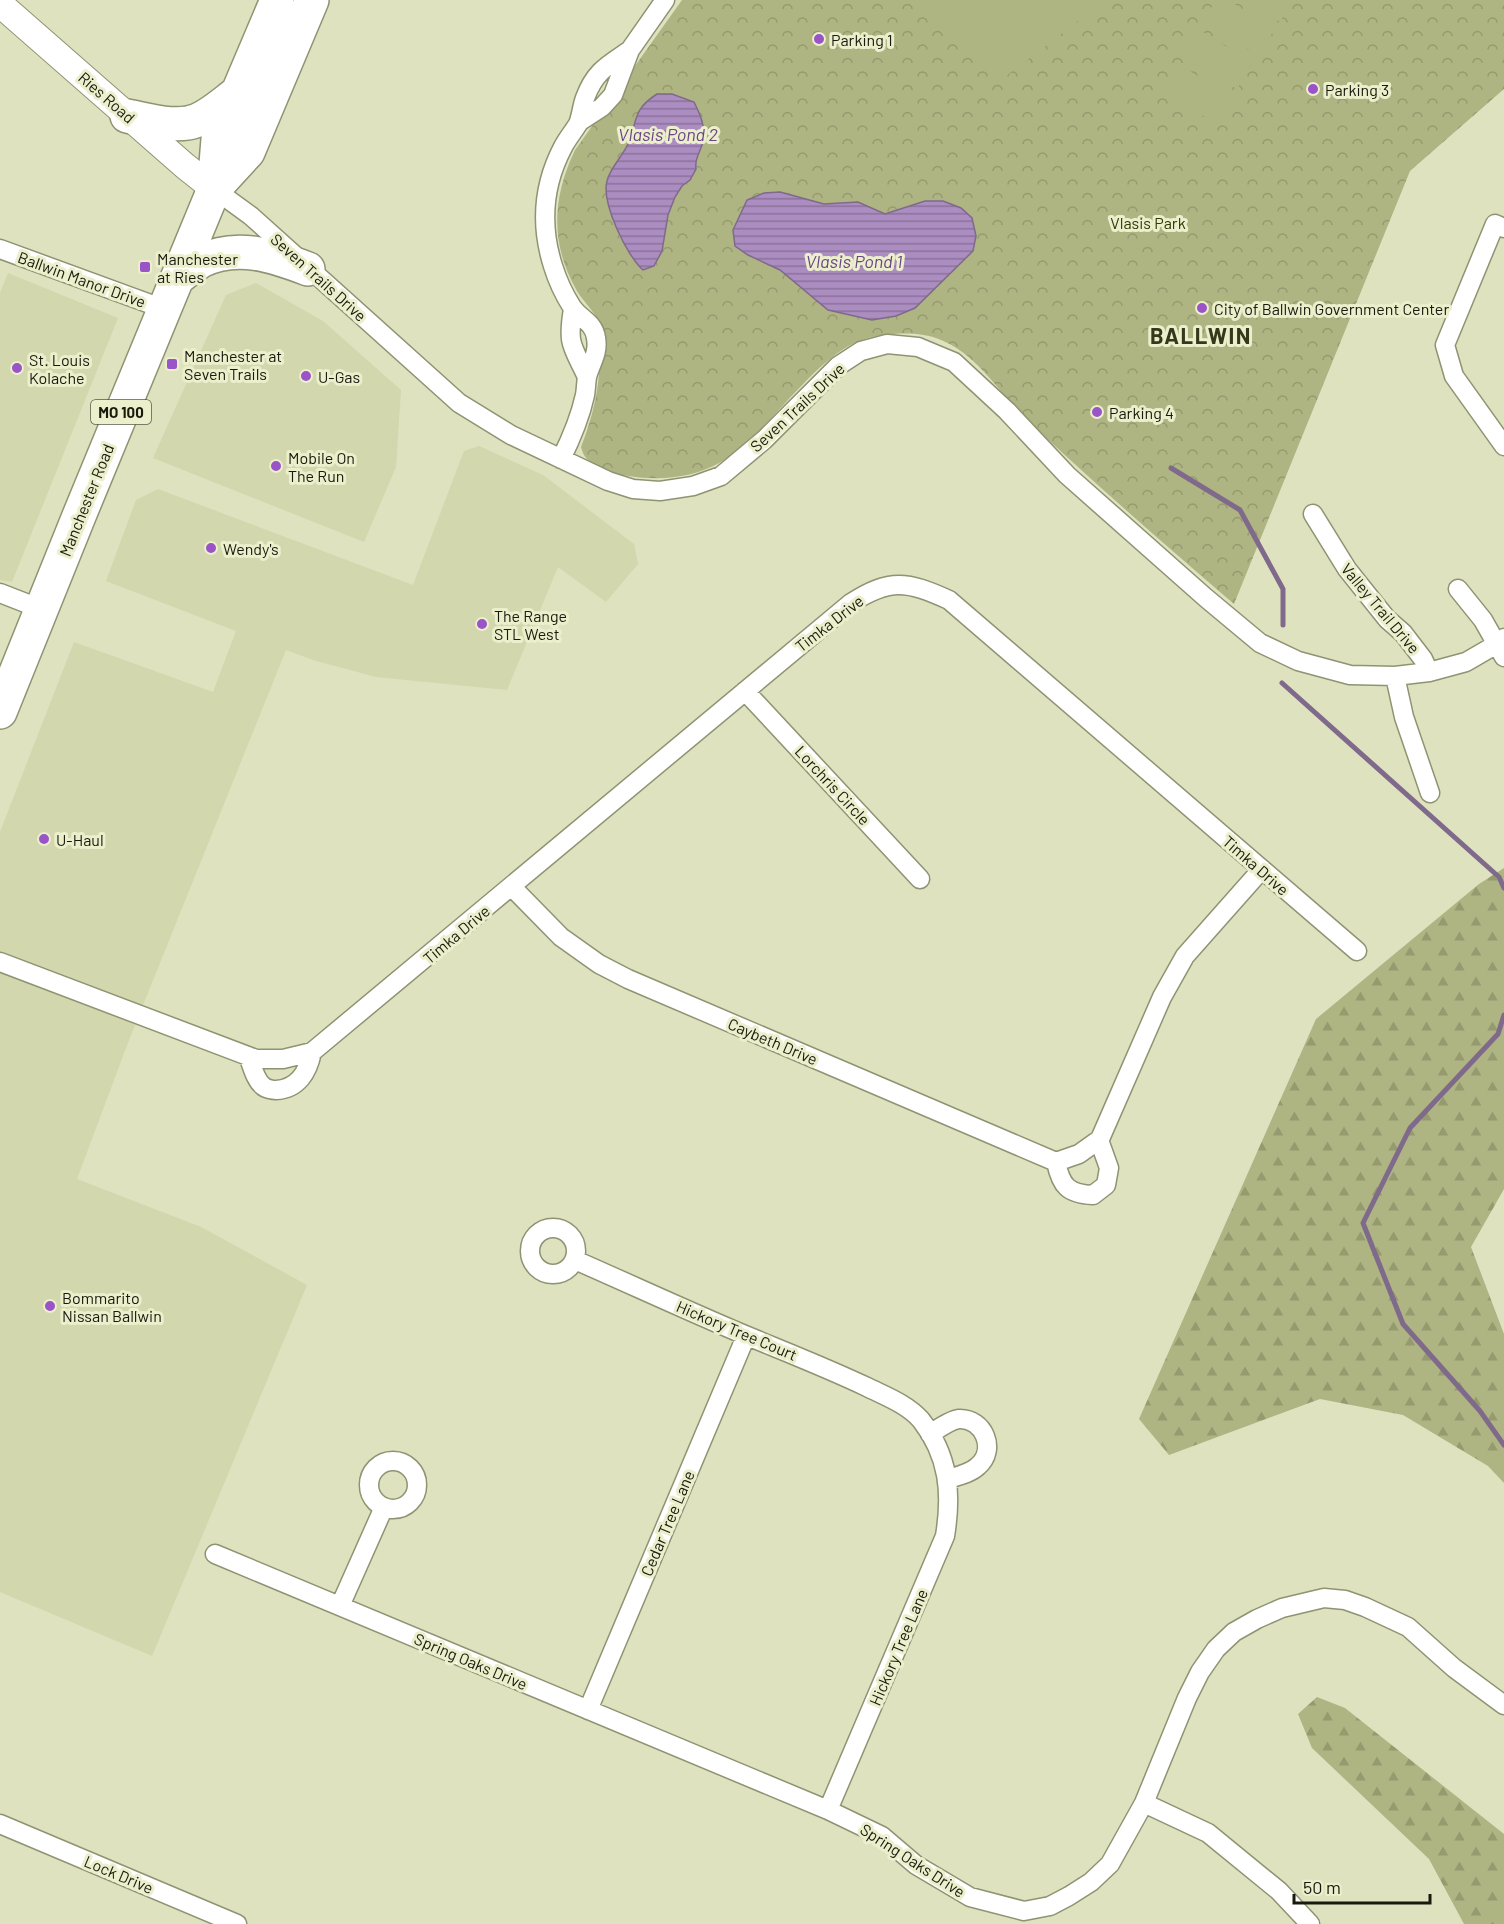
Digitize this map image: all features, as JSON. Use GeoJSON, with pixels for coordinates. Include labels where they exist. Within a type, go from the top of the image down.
{"type":"FeatureCollection","features":[{"type":"Feature","properties":{"kind":"highway","name":"Manchester Road"},"geometry":{"type":"LineString","coordinates":[[0,712],[214,189],[218,139],[277,0]]}},
{"type":"Feature","properties":{"kind":"highway","name":"Manchester Road"},"geometry":{"type":"LineString","coordinates":[[214,189],[248,152],[312,0]]}},
{"type":"Feature","properties":{"kind":"highway"},"geometry":{"type":"LineString","coordinates":[[128,116],[170,123],[196,121],[237,93]]}},
{"type":"Feature","properties":{"kind":"highway"},"geometry":{"type":"LineString","coordinates":[[178,278],[203,260],[240,251],[278,258],[308,269]]}},
{"type":"Feature","properties":{"kind":"street"},"geometry":{"type":"LineString","coordinates":[[579,122],[613,95],[630,50],[665,0]]}},
{"type":"Feature","properties":{"kind":"street","name":"Ries Road"},"geometry":{"type":"LineString","coordinates":[[0,4],[214,189]]}},
{"type":"Feature","properties":{"kind":"street"},"geometry":{"type":"LineString","coordinates":[[561,459],[581,412],[587,376],[594,362],[597,346],[596,335],[591,323],[573,309],[553,267],[544,216],[546,193],[553,168],[579,122],[580,112],[592,80],[604,68],[630,50]]}},
{"type":"Feature","properties":{"kind":"street","name":"Seven Trails Drive"},"geometry":{"type":"LineString","coordinates":[[214,189],[251,216],[459,403],[511,435],[608,481],[633,489],[660,491],[693,486],[721,476],[764,440],[838,366],[861,351],[887,344],[918,347],[954,362],[1007,411],[1066,475],[1260,643],[1298,661],[1350,675],[1395,676],[1429,672],[1466,662],[1502,646]]}},
{"type":"Feature","properties":{"kind":"street"},"geometry":{"type":"LineString","coordinates":[[1504,228],[1495,224],[1445,345],[1454,376],[1504,446]]}},
{"type":"Feature","properties":{"kind":"street","name":"Ballwin Manor Drive"},"geometry":{"type":"LineString","coordinates":[[0,249],[164,309]]}},
{"type":"Feature","properties":{"kind":"street"},"geometry":{"type":"LineString","coordinates":[[573,309],[569,336],[571,345],[587,376]]}},
{"type":"Feature","properties":{"kind":"street","name":"Valley Trail Drive"},"geometry":{"type":"LineString","coordinates":[[1313,514],[1347,569],[1388,619],[1403,633],[1423,659],[1429,672]]}},
{"type":"Feature","properties":{"kind":"street","name":"Timka Drive"},"geometry":{"type":"LineString","coordinates":[[0,962],[256,1059],[283,1059],[312,1052],[851,603],[872,590],[891,585],[911,586],[949,600],[1357,951]]}},
{"type":"Feature","properties":{"kind":"street"},"geometry":{"type":"LineString","coordinates":[[1458,589],[1502,646]]}},
{"type":"Feature","properties":{"kind":"street"},"geometry":{"type":"LineString","coordinates":[[0,593],[41,609]]}},
{"type":"Feature","properties":{"kind":"street","name":"Valley Trail Drive"},"geometry":{"type":"LineString","coordinates":[[1395,676],[1404,717],[1430,793]]}},
{"type":"Feature","properties":{"kind":"street","name":"Lorchris Circle"},"geometry":{"type":"LineString","coordinates":[[745,691],[920,879]]}},
{"type":"Feature","properties":{"kind":"street"},"geometry":{"type":"LineString","coordinates":[[1099,1140],[1109,1168],[1106,1185],[1093,1195],[1077,1194],[1065,1185],[1056,1162],[1079,1154],[1099,1140],[1162,997],[1185,956],[1262,869]]}},
{"type":"Feature","properties":{"kind":"street","name":"Caybeth Drive"},"geometry":{"type":"LineString","coordinates":[[512,887],[561,937],[599,964],[628,979],[1056,1162]]}},
{"type":"Feature","properties":{"kind":"street","name":"Timka Drive"},"geometry":{"type":"LineString","coordinates":[[248,1056],[263,1087],[274,1090],[288,1088],[302,1079],[310,1065],[312,1052]]}},
{"type":"Feature","properties":{"kind":"street","name":"Hickory Tree Court"},"geometry":{"type":"LineString","coordinates":[[575,1260],[746,1336],[813,1361],[898,1401]]}},
{"type":"Feature","properties":{"kind":"street","name":"Cedar Tree Lane"},"geometry":{"type":"LineString","coordinates":[[588,1710],[746,1336]]}},
{"type":"Feature","properties":{"kind":"street","name":"Hickory Tree Lane"},"geometry":{"type":"LineString","coordinates":[[828,1810],[945,1536],[950,1498],[948,1479],[930,1434],[919,1418],[898,1401]]}},
{"type":"Feature","properties":{"kind":"street"},"geometry":{"type":"LineString","coordinates":[[930,1434],[960,1419],[978,1425],[984,1432],[987,1450],[984,1459],[970,1471],[948,1479]]}},
{"type":"Feature","properties":{"kind":"street"},"geometry":{"type":"LineString","coordinates":[[340,1606],[384,1507]]}},
{"type":"Feature","properties":{"kind":"street","name":"Spring Oaks Drive"},"geometry":{"type":"LineString","coordinates":[[215,1554],[828,1810],[882,1836],[916,1865],[970,1897],[1024,1911],[1050,1905],[1069,1896],[1091,1882],[1110,1864],[1144,1803],[1200,1672],[1216,1649],[1234,1632],[1257,1619],[1301,1602],[1323,1598],[1345,1600],[1408,1627],[1454,1668],[1504,1704]]}},
{"type":"Feature","properties":{"kind":"street"},"geometry":{"type":"LineString","coordinates":[[1144,1803],[1208,1833],[1279,1891],[1310,1924]]}},
{"type":"Feature","properties":{"kind":"street","name":"Lock Drive"},"geometry":{"type":"LineString","coordinates":[[0,1824],[237,1924]]}},
{"type":"Feature","properties":{"kind":"shaded area"},"geometry":{"type":"Polygon","coordinates":[[[8,273],[118,318],[12,582],[0,580],[0,293],[8,273]]]}},
{"type":"Feature","properties":{"kind":"shaded area","name":"U-Gas"},"geometry":{"type":"Polygon","coordinates":[[[256,283],[323,321],[401,390],[396,467],[364,542],[153,458],[226,295],[256,283]]]}},
{"type":"Feature","properties":{"kind":"shaded area"},"geometry":{"type":"Polygon","coordinates":[[[479,446],[543,475],[634,544],[638,564],[606,602],[558,567],[507,690],[376,677],[313,660],[286,650],[129,1040],[77,1179],[201,1227],[307,1285],[152,1656],[0,1592],[0,832],[74,642],[213,692],[236,631],[106,581],[136,500],[158,489],[413,585],[464,451],[479,446]]]}},
{"type":"Feature","properties":{"kind":"green space","name":"Vlasis Park"},"geometry":{"type":"Polygon","coordinates":[[[682,0],[1504,0],[1504,89],[1410,171],[1234,604],[1052,444],[966,355],[941,340],[919,334],[882,335],[850,345],[832,357],[815,373],[743,446],[721,462],[699,472],[676,477],[641,477],[612,473],[587,459],[581,447],[596,394],[599,368],[599,325],[577,291],[562,256],[558,238],[558,203],[567,168],[575,150],[682,0]]]}},
{"type":"Feature","properties":{"kind":"green space"},"geometry":{"type":"Polygon","coordinates":[[[925,0],[1105,0],[997,83],[925,0]]]}},
{"type":"Feature","properties":{"kind":"green space"},"geometry":{"type":"Polygon","coordinates":[[[1216,0],[1228,0],[1275,29],[1258,55],[1203,21],[1216,0]]]}},
{"type":"Feature","properties":{"kind":"green space"},"geometry":{"type":"Polygon","coordinates":[[[1245,0],[1293,0],[1280,22],[1245,0]]]}},
{"type":"Feature","properties":{"kind":"green space"},"geometry":{"type":"Polygon","coordinates":[[[1198,29],[1253,63],[1237,89],[1182,55],[1198,29]]]}},
{"type":"Feature","properties":{"kind":"green space"},"geometry":{"type":"Polygon","coordinates":[[[1177,63],[1233,98],[1216,124],[1161,89],[1177,63]]]}},
{"type":"Feature","properties":{"kind":"green space"},"geometry":{"type":"Polygon","coordinates":[[[1504,868],[1504,1189],[1471,1247],[1504,1334],[1504,1483],[1488,1466],[1403,1415],[1320,1399],[1169,1455],[1139,1419],[1316,1019],[1479,884],[1504,868]]]}},
{"type":"Feature","properties":{"kind":"green space"},"geometry":{"type":"Polygon","coordinates":[[[1317,1697],[1345,1708],[1504,1834],[1504,1924],[1464,1924],[1429,1859],[1312,1748],[1298,1714],[1317,1697]]]}},
{"type":"Feature","properties":{"kind":"water","name":"Vlasis Pond 2"},"geometry":{"type":"Polygon","coordinates":[[[657,94],[672,94],[694,102],[702,121],[704,136],[696,169],[690,180],[682,186],[675,197],[668,215],[662,251],[654,266],[643,270],[623,241],[612,215],[606,191],[609,176],[628,144],[639,111],[657,94]]]}},
{"type":"Feature","properties":{"kind":"water","name":"Vlasis Pond 1"},"geometry":{"type":"Polygon","coordinates":[[[780,192],[824,204],[858,202],[885,214],[925,201],[943,201],[961,208],[972,218],[976,236],[973,251],[915,308],[896,316],[872,320],[828,310],[780,270],[748,255],[735,246],[733,230],[747,200],[764,193],[780,192]]]}},
{"type":"Feature","properties":{"kind":"waterway"},"geometry":{"type":"LineString","coordinates":[[1171,468],[1240,510],[1283,589],[1283,625]]}},
{"type":"Feature","properties":{"kind":"waterway"},"geometry":{"type":"LineString","coordinates":[[1282,683],[1499,877],[1504,888]]}},
{"type":"Feature","properties":{"kind":"waterway"},"geometry":{"type":"LineString","coordinates":[[1504,1015],[1498,1034],[1410,1128],[1363,1223],[1403,1324],[1480,1411],[1504,1445]]}},
{"type":"Feature","properties":{"kind":"place","name":"Parking 1"},"geometry":{"type":"Point","coordinates":[819,39]}},
{"type":"Feature","properties":{"kind":"place","name":"Parking 3"},"geometry":{"type":"Point","coordinates":[1313,89]}},
{"type":"Feature","properties":{"kind":"place","name":"Manchester at Ries"},"geometry":{"type":"Point","coordinates":[145,267]}},
{"type":"Feature","properties":{"kind":"place","name":"City of Ballwin Government Center"},"geometry":{"type":"Point","coordinates":[1202,308]}},
{"type":"Feature","properties":{"kind":"place","name":"Manchester at Seven Trails"},"geometry":{"type":"Point","coordinates":[172,364]}},
{"type":"Feature","properties":{"kind":"place","name":"St. Louis Kolache"},"geometry":{"type":"Point","coordinates":[17,368]}},
{"type":"Feature","properties":{"kind":"place","name":"U-Gas"},"geometry":{"type":"Point","coordinates":[306,376]}},
{"type":"Feature","properties":{"kind":"place","name":"Parking 4"},"geometry":{"type":"Point","coordinates":[1097,412]}},
{"type":"Feature","properties":{"kind":"place","name":"Mobile On The Run"},"geometry":{"type":"Point","coordinates":[276,466]}},
{"type":"Feature","properties":{"kind":"place","name":"Wendy's"},"geometry":{"type":"Point","coordinates":[211,548]}},
{"type":"Feature","properties":{"kind":"place","name":"The Range STL West"},"geometry":{"type":"Point","coordinates":[482,624]}},
{"type":"Feature","properties":{"kind":"place","name":"U-Haul"},"geometry":{"type":"Point","coordinates":[44,839]}},
{"type":"Feature","properties":{"kind":"place","name":"Bommarito Nissan Ballwin"},"geometry":{"type":"Point","coordinates":[50,1306]}},
{"type":"Feature","properties":{"kind":"district","name":"BALLWIN"},"geometry":{"type":"Point","coordinates":[1201,335]}}]}
